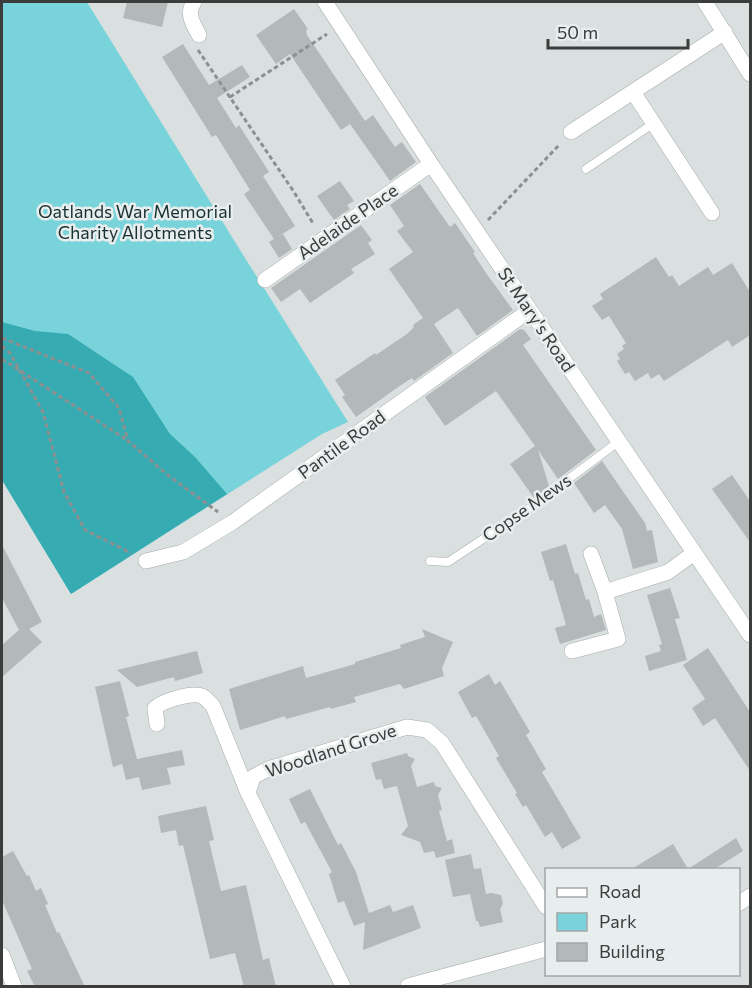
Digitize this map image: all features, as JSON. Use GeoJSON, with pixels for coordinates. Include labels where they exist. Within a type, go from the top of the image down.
{"type":"FeatureCollection","features":[{"type":"Feature","properties":{"kind":"street"},"geometry":{"type":"LineString","coordinates":[[194,2],[191,5],[190,19],[200,35]]}},
{"type":"Feature","properties":{"kind":"street","name":"St Mary's Road"},"geometry":{"type":"LineString","coordinates":[[325,2],[431,164],[750,635]]}},
{"type":"Feature","properties":{"kind":"street"},"geometry":{"type":"LineString","coordinates":[[705,2],[750,74]]}},
{"type":"Feature","properties":{"kind":"street"},"geometry":{"type":"LineString","coordinates":[[571,132],[725,33]]}},
{"type":"Feature","properties":{"kind":"street"},"geometry":{"type":"LineString","coordinates":[[633,92],[712,213]]}},
{"type":"Feature","properties":{"kind":"street","name":"Adelaide Place"},"geometry":{"type":"LineString","coordinates":[[265,280],[431,164]]}},
{"type":"Feature","properties":{"kind":"street","name":"Pantile Road"},"geometry":{"type":"LineString","coordinates":[[146,561],[183,552],[233,522],[530,310]]}},
{"type":"Feature","properties":{"kind":"street"},"geometry":{"type":"LineString","coordinates":[[605,592],[668,572],[694,553]]}},
{"type":"Feature","properties":{"kind":"street"},"geometry":{"type":"LineString","coordinates":[[572,651],[618,639],[605,592],[591,554]]}},
{"type":"Feature","properties":{"kind":"street"},"geometry":{"type":"LineString","coordinates":[[157,724],[155,708],[161,702],[194,695],[202,696],[213,706],[248,793]]}},
{"type":"Feature","properties":{"kind":"street","name":"Woodland Grove"},"geometry":{"type":"LineString","coordinates":[[343,987],[248,793],[253,777],[268,769],[407,727],[427,730],[442,743],[545,905]]}},
{"type":"Feature","properties":{"kind":"street"},"geometry":{"type":"LineString","coordinates":[[408,987],[545,950]]}},
{"type":"Feature","properties":{"kind":"street"},"geometry":{"type":"LineString","coordinates":[[2,955],[14,987]]}},
{"type":"Feature","properties":{"kind":"lane"},"geometry":{"type":"LineString","coordinates":[[586,169],[654,123]]}},
{"type":"Feature","properties":{"kind":"lane","name":"Copse Mews"},"geometry":{"type":"LineString","coordinates":[[430,561],[448,562],[527,510],[618,442]]}},
{"type":"Feature","properties":{"kind":"path"},"geometry":{"type":"LineString","coordinates":[[230,97],[341,25]]}},
{"type":"Feature","properties":{"kind":"path"},"geometry":{"type":"LineString","coordinates":[[200,35],[193,42],[294,192],[322,239]]}},
{"type":"Feature","properties":{"kind":"path"},"geometry":{"type":"LineString","coordinates":[[477,232],[571,132]]}},
{"type":"Feature","properties":{"kind":"path"},"geometry":{"type":"LineString","coordinates":[[2,338],[89,373],[119,408],[128,441]]}},
{"type":"Feature","properties":{"kind":"path"},"geometry":{"type":"LineString","coordinates":[[2,346],[10,353],[43,412],[64,492],[85,530],[146,561]]}},
{"type":"Feature","properties":{"kind":"path"},"geometry":{"type":"LineString","coordinates":[[2,359],[128,441],[169,476],[233,522]]}},
{"type":"Feature","properties":{"kind":"green space","name":"Oatlands War Memorial Charity Allotments"},"geometry":{"type":"Polygon","coordinates":[[[2,2],[87,2],[348,422],[322,434],[71,594],[2,480],[2,2]]]}},
{"type":"Feature","properties":{"kind":"shaded area"},"geometry":{"type":"Polygon","coordinates":[[[2,322],[35,331],[68,334],[133,377],[170,434],[195,457],[227,494],[71,594],[2,480],[2,322]]]}},
{"type":"Feature","properties":{"kind":"building"},"geometry":{"type":"Polygon","coordinates":[[[127,2],[168,2],[162,27],[123,18],[127,2]]]}},
{"type":"Feature","properties":{"kind":"building"},"geometry":{"type":"Polygon","coordinates":[[[294,9],[308,29],[306,30],[307,35],[365,121],[373,115],[395,147],[402,142],[416,162],[390,181],[350,124],[341,130],[290,54],[276,64],[256,35],[294,9]]]}},
{"type":"Feature","properties":{"kind":"building"},"geometry":{"type":"Polygon","coordinates":[[[183,44],[209,85],[242,65],[250,77],[217,98],[236,128],[239,125],[269,172],[263,176],[295,226],[276,238],[283,234],[292,249],[279,258],[269,242],[274,239],[244,194],[250,190],[216,135],[212,137],[162,57],[183,44]]]}},
{"type":"Feature","properties":{"kind":"building"},"geometry":{"type":"Polygon","coordinates":[[[340,181],[354,201],[347,205],[350,209],[334,220],[317,196],[340,181]]]}},
{"type":"Feature","properties":{"kind":"building"},"geometry":{"type":"Polygon","coordinates":[[[420,184],[450,227],[455,223],[486,273],[513,310],[477,336],[458,308],[434,324],[453,353],[414,381],[412,378],[401,385],[356,417],[342,397],[345,395],[335,380],[407,334],[414,327],[413,325],[423,318],[389,269],[413,252],[397,231],[404,226],[390,205],[420,184]]]}},
{"type":"Feature","properties":{"kind":"building"},"geometry":{"type":"Polygon","coordinates":[[[361,225],[372,240],[368,243],[375,254],[351,269],[354,273],[310,303],[300,289],[281,302],[271,288],[361,225]]]}},
{"type":"Feature","properties":{"kind":"building"},"geometry":{"type":"Polygon","coordinates":[[[656,257],[669,277],[672,275],[679,286],[708,267],[713,275],[732,263],[750,292],[750,335],[732,347],[728,340],[664,381],[659,374],[651,379],[648,373],[635,381],[629,372],[625,374],[617,361],[620,359],[617,354],[624,349],[622,346],[626,343],[609,316],[602,320],[592,306],[603,299],[600,294],[656,257]]]}},
{"type":"Feature","properties":{"kind":"building"},"geometry":{"type":"Polygon","coordinates":[[[520,329],[524,330],[531,339],[523,345],[596,450],[558,479],[538,450],[549,486],[534,498],[510,464],[535,446],[496,391],[445,426],[425,397],[520,329]]]}},
{"type":"Feature","properties":{"kind":"building"},"geometry":{"type":"Polygon","coordinates":[[[602,461],[645,523],[647,531],[652,530],[658,562],[633,569],[622,529],[605,505],[594,513],[574,483],[602,461]]]}},
{"type":"Feature","properties":{"kind":"building"},"geometry":{"type":"Polygon","coordinates":[[[732,475],[750,501],[750,542],[712,489],[732,475]]]}},
{"type":"Feature","properties":{"kind":"building"},"geometry":{"type":"Polygon","coordinates":[[[566,544],[586,600],[589,599],[594,617],[601,614],[606,630],[560,644],[555,628],[566,625],[553,580],[550,581],[541,552],[566,544]]]}},
{"type":"Feature","properties":{"kind":"building"},"geometry":{"type":"Polygon","coordinates":[[[2,545],[42,622],[29,629],[42,642],[2,677],[2,645],[19,630],[2,598],[2,545]]]}},
{"type":"Feature","properties":{"kind":"building"},"geometry":{"type":"Polygon","coordinates":[[[670,588],[680,618],[675,619],[687,660],[649,671],[645,656],[661,651],[659,645],[662,644],[647,595],[670,588]]]}},
{"type":"Feature","properties":{"kind":"building"},"geometry":{"type":"Polygon","coordinates":[[[422,629],[453,642],[442,668],[444,676],[404,689],[400,684],[354,697],[356,702],[286,719],[285,716],[240,730],[229,689],[303,666],[306,678],[355,664],[355,662],[401,648],[400,645],[425,637],[422,629]]]}},
{"type":"Feature","properties":{"kind":"building"},"geometry":{"type":"Polygon","coordinates":[[[708,648],[750,712],[750,771],[715,718],[703,726],[692,708],[705,699],[683,665],[708,648]]]}},
{"type":"Feature","properties":{"kind":"building"},"geometry":{"type":"Polygon","coordinates":[[[197,651],[203,673],[175,681],[174,677],[137,687],[117,670],[197,651]]]}},
{"type":"Feature","properties":{"kind":"building"},"geometry":{"type":"Polygon","coordinates":[[[489,674],[495,685],[500,681],[530,732],[526,735],[546,769],[542,772],[581,838],[562,849],[552,832],[545,837],[526,805],[523,807],[496,758],[499,756],[476,716],[472,718],[458,692],[489,674]]]}},
{"type":"Feature","properties":{"kind":"building"},"geometry":{"type":"Polygon","coordinates":[[[120,681],[129,716],[126,717],[137,759],[182,750],[185,765],[167,768],[171,784],[142,790],[139,777],[126,780],[122,764],[113,767],[95,687],[120,681]]]}},
{"type":"Feature","properties":{"kind":"building"},"geometry":{"type":"Polygon","coordinates":[[[407,753],[415,759],[411,766],[417,787],[434,782],[435,786],[442,788],[438,795],[442,810],[439,811],[447,841],[452,839],[455,853],[436,858],[434,851],[424,853],[420,842],[401,835],[408,826],[397,786],[384,789],[381,779],[376,780],[371,763],[407,753]]]}},
{"type":"Feature","properties":{"kind":"building"},"geometry":{"type":"Polygon","coordinates":[[[310,789],[338,845],[341,843],[356,872],[369,913],[390,905],[393,912],[413,905],[421,928],[363,950],[365,922],[354,926],[344,901],[338,903],[329,874],[332,872],[305,822],[301,824],[289,799],[310,789]]]}},
{"type":"Feature","properties":{"kind":"building"},"geometry":{"type":"Polygon","coordinates":[[[206,806],[214,840],[209,841],[221,891],[246,885],[263,960],[269,958],[276,987],[244,987],[235,953],[210,959],[183,845],[179,846],[176,830],[161,833],[158,816],[206,806]]]}},
{"type":"Feature","properties":{"kind":"building"},"geometry":{"type":"Polygon","coordinates":[[[736,838],[743,851],[716,868],[690,868],[736,838]]]}},
{"type":"Feature","properties":{"kind":"building"},"geometry":{"type":"Polygon","coordinates":[[[673,844],[687,868],[633,868],[673,844]]]}},
{"type":"Feature","properties":{"kind":"building"},"geometry":{"type":"Polygon","coordinates":[[[13,851],[27,876],[29,875],[36,891],[41,888],[48,904],[45,905],[57,933],[59,932],[85,987],[35,987],[27,971],[32,969],[2,900],[2,857],[13,851]]]}},
{"type":"Feature","properties":{"kind":"building"},"geometry":{"type":"Polygon","coordinates":[[[471,854],[474,869],[481,868],[486,894],[501,895],[503,904],[500,909],[503,922],[480,927],[476,921],[470,894],[453,897],[445,860],[471,854]]]}}]}
